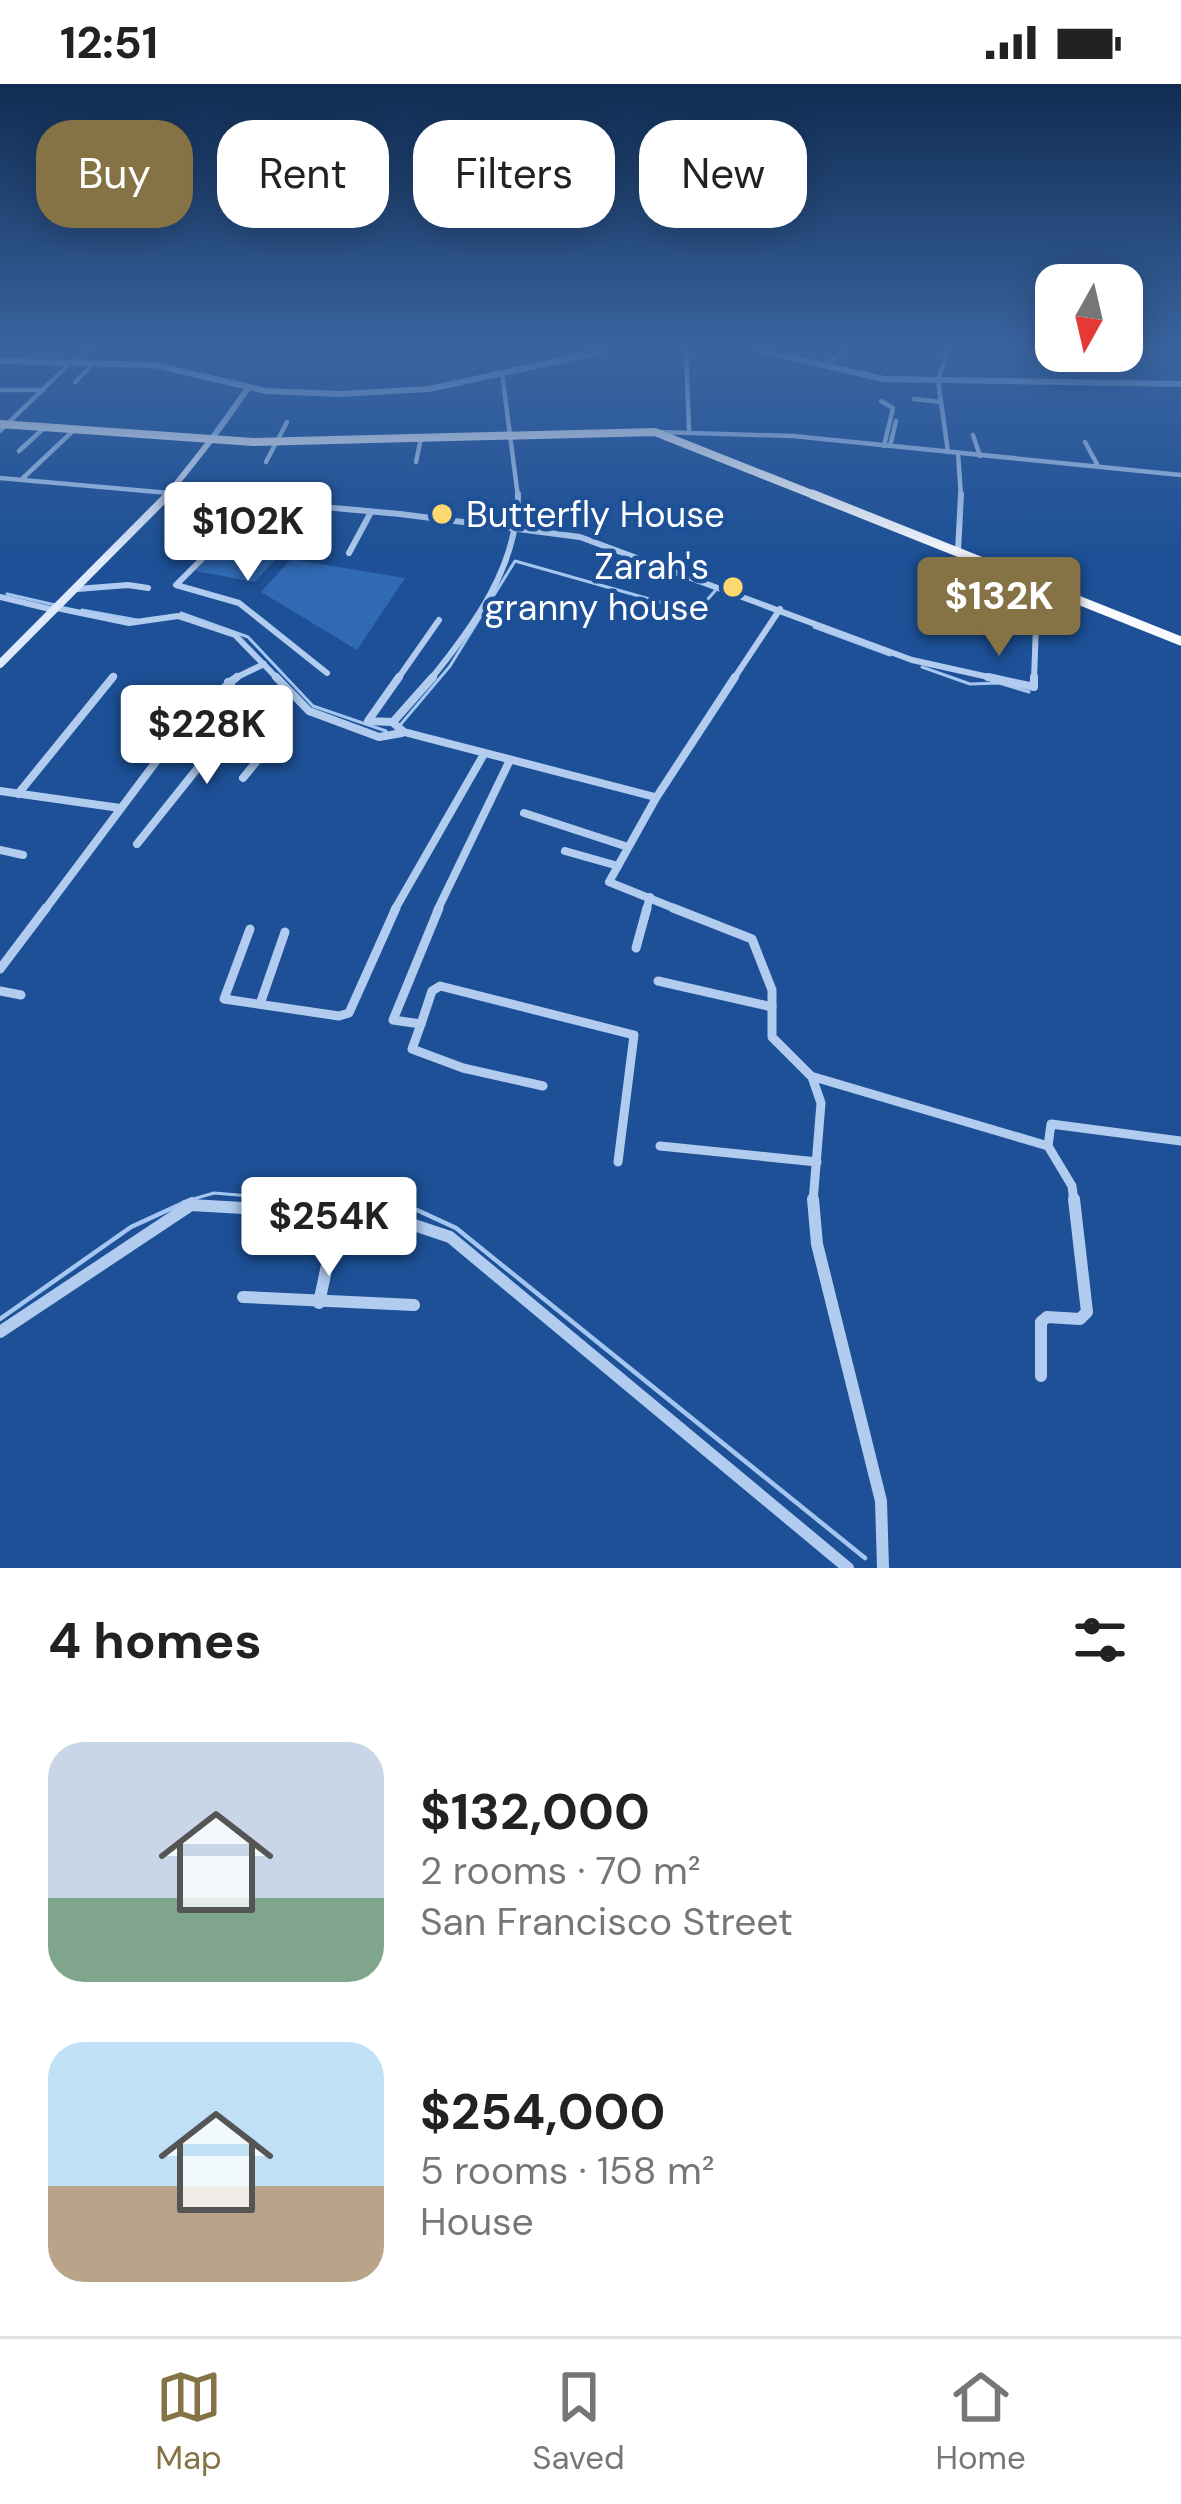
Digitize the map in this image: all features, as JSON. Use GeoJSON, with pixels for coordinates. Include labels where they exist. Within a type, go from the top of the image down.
{"type":"FeatureCollection","features":[{"type":"Feature","properties":{"kind":"main road"},"geometry":{"type":"LineString","coordinates":[[2,427],[277,442],[656,432],[1181,640]]}},
{"type":"Feature","properties":{"kind":"main road"},"geometry":{"type":"LineString","coordinates":[[0,664],[172,493],[211,440]]}},
{"type":"Feature","properties":{"kind":"street"},"geometry":{"type":"LineString","coordinates":[[211,440],[225,420]]}},
{"type":"Feature","properties":{"kind":"street"},"geometry":{"type":"LineString","coordinates":[[392,722],[441,669],[510,556],[517,528],[509,420]]}},
{"type":"Feature","properties":{"kind":"street"},"geometry":{"type":"LineString","coordinates":[[689,420],[689,431]]}},
{"type":"Feature","properties":{"kind":"street"},"geometry":{"type":"LineString","coordinates":[[887,446],[891,420]]}},
{"type":"Feature","properties":{"kind":"street"},"geometry":{"type":"LineString","coordinates":[[944,420],[948,452]]}},
{"type":"Feature","properties":{"kind":"street"},"geometry":{"type":"LineString","coordinates":[[887,446],[896,421]]}},
{"type":"Feature","properties":{"kind":"street"},"geometry":{"type":"LineString","coordinates":[[266,462],[287,422]]}},
{"type":"Feature","properties":{"kind":"street"},"geometry":{"type":"LineString","coordinates":[[19,451],[44,428]]}},
{"type":"Feature","properties":{"kind":"street"},"geometry":{"type":"LineString","coordinates":[[21,480],[74,430]]}},
{"type":"Feature","properties":{"kind":"street"},"geometry":{"type":"LineString","coordinates":[[656,432],[887,446],[1181,475]]}},
{"type":"Feature","properties":{"kind":"street"},"geometry":{"type":"LineString","coordinates":[[973,435],[980,456]]}},
{"type":"Feature","properties":{"kind":"street"},"geometry":{"type":"LineString","coordinates":[[416,462],[422,438]]}},
{"type":"Feature","properties":{"kind":"street"},"geometry":{"type":"LineString","coordinates":[[1084,442],[1098,467]]}},
{"type":"Feature","properties":{"kind":"street"},"geometry":{"type":"LineString","coordinates":[[0,478],[517,528],[607,545],[922,663],[1034,687],[1036,624],[1032,612],[958,551],[962,505],[958,453]]}},
{"type":"Feature","properties":{"kind":"street"},"geometry":{"type":"LineString","coordinates":[[260,501],[176,585],[239,603],[327,673]]}},
{"type":"Feature","properties":{"kind":"street"},"geometry":{"type":"LineString","coordinates":[[349,553],[371,512]]}},
{"type":"Feature","properties":{"kind":"street"},"geometry":{"type":"LineString","coordinates":[[77,589],[99,592],[124,581],[148,588]]}},
{"type":"Feature","properties":{"kind":"street"},"geometry":{"type":"LineString","coordinates":[[0,597],[129,622],[185,617],[240,637],[309,711],[379,736],[404,732]]}},
{"type":"Feature","properties":{"kind":"street"},"geometry":{"type":"LineString","coordinates":[[780,609],[656,798],[609,882],[752,939],[767,971],[772,1037],[812,1077],[821,1103],[812,1207],[817,1244],[881,1501],[883,1568]]}},
{"type":"Feature","properties":{"kind":"street"},"geometry":{"type":"LineString","coordinates":[[439,620],[368,720],[392,722],[404,732],[656,798]]}},
{"type":"Feature","properties":{"kind":"street"},"geometry":{"type":"LineString","coordinates":[[0,969],[160,752],[227,682],[264,664]]}},
{"type":"Feature","properties":{"kind":"street"},"geometry":{"type":"LineString","coordinates":[[18,794],[114,676]]}},
{"type":"Feature","properties":{"kind":"street"},"geometry":{"type":"LineString","coordinates":[[227,682],[274,740],[243,778]]}},
{"type":"Feature","properties":{"kind":"street"},"geometry":{"type":"LineString","coordinates":[[137,844],[248,705]]}},
{"type":"Feature","properties":{"kind":"street"},"geometry":{"type":"LineString","coordinates":[[250,929],[223,996],[339,1016],[349,1013],[383,930],[484,754]]}},
{"type":"Feature","properties":{"kind":"street"},"geometry":{"type":"LineString","coordinates":[[421,1024],[393,1020],[417,954],[511,760]]}},
{"type":"Feature","properties":{"kind":"street"},"geometry":{"type":"LineString","coordinates":[[0,791],[120,808]]}},
{"type":"Feature","properties":{"kind":"street"},"geometry":{"type":"LineString","coordinates":[[524,813],[628,847]]}},
{"type":"Feature","properties":{"kind":"street"},"geometry":{"type":"LineString","coordinates":[[0,850],[23,855]]}},
{"type":"Feature","properties":{"kind":"street"},"geometry":{"type":"LineString","coordinates":[[565,851],[618,866]]}},
{"type":"Feature","properties":{"kind":"street"},"geometry":{"type":"LineString","coordinates":[[636,948],[650,897]]}},
{"type":"Feature","properties":{"kind":"street"},"geometry":{"type":"LineString","coordinates":[[260,1004],[285,932]]}},
{"type":"Feature","properties":{"kind":"street"},"geometry":{"type":"LineString","coordinates":[[658,981],[772,1007]]}},
{"type":"Feature","properties":{"kind":"street"},"geometry":{"type":"LineString","coordinates":[[543,1086],[463,1068],[412,1049],[432,991],[440,986],[634,1035],[618,1162]]}},
{"type":"Feature","properties":{"kind":"street"},"geometry":{"type":"LineString","coordinates":[[0,991],[21,995]]}},
{"type":"Feature","properties":{"kind":"street"},"geometry":{"type":"LineString","coordinates":[[812,1077],[1048,1146]]}},
{"type":"Feature","properties":{"kind":"street"},"geometry":{"type":"LineString","coordinates":[[1041,1376],[1041,1322],[1047,1317],[1080,1318],[1088,1303],[1072,1186],[1048,1146],[1051,1124],[1181,1142]]}},
{"type":"Feature","properties":{"kind":"street"},"geometry":{"type":"LineString","coordinates":[[660,1146],[817,1162]]}},
{"type":"Feature","properties":{"kind":"street"},"geometry":{"type":"LineString","coordinates":[[0,1332],[190,1205],[416,1222],[450,1237],[848,1568]]}},
{"type":"Feature","properties":{"kind":"street"},"geometry":{"type":"LineString","coordinates":[[319,1303],[338,1213]]}},
{"type":"Feature","properties":{"kind":"street"},"geometry":{"type":"LineString","coordinates":[[243,1297],[414,1305]]}},
{"type":"Feature","properties":{"kind":"shaded area"},"geometry":{"type":"Polygon","coordinates":[[[231,534],[289,544],[255,582],[195,571],[231,534]]]}},
{"type":"Feature","properties":{"kind":"shaded area"},"geometry":{"type":"Polygon","coordinates":[[[291,559],[405,578],[357,650],[261,592],[291,559]]]}},
{"type":"Feature","properties":{"kind":"waterway"},"geometry":{"type":"LineString","coordinates":[[401,724],[450,666],[515,561],[685,609],[700,608],[715,591]]}},
{"type":"Feature","properties":{"kind":"waterway"},"geometry":{"type":"LineString","coordinates":[[7,594],[55,605]]}},
{"type":"Feature","properties":{"kind":"waterway"},"geometry":{"type":"LineString","coordinates":[[82,610],[137,620]]}},
{"type":"Feature","properties":{"kind":"waterway"},"geometry":{"type":"LineString","coordinates":[[181,613],[248,637],[313,706],[386,731]]}},
{"type":"Feature","properties":{"kind":"waterway"},"geometry":{"type":"LineString","coordinates":[[814,627],[890,655]]}},
{"type":"Feature","properties":{"kind":"waterway"},"geometry":{"type":"LineString","coordinates":[[922,667],[970,684],[999,683],[1029,692]]}},
{"type":"Feature","properties":{"kind":"waterway"},"geometry":{"type":"LineString","coordinates":[[190,1200],[214,1193],[307,1201]]}},
{"type":"Feature","properties":{"kind":"waterway"},"geometry":{"type":"LineString","coordinates":[[283,1199],[307,1201]]}},
{"type":"Feature","properties":{"kind":"waterway"},"geometry":{"type":"LineString","coordinates":[[0,1319],[131,1227],[190,1200]]}},
{"type":"Feature","properties":{"kind":"waterway"},"geometry":{"type":"LineString","coordinates":[[183,1202],[190,1200]]}},
{"type":"Feature","properties":{"kind":"waterway"},"geometry":{"type":"LineString","coordinates":[[307,1201],[417,1210],[456,1228],[865,1558]]}},
{"type":"Feature","properties":{"kind":"waterway"},"geometry":{"type":"LineString","coordinates":[[307,1201],[319,1202]]}},
{"type":"Feature","properties":{"kind":"place","name":"Butterfly House"},"geometry":{"type":"Point","coordinates":[442,514]}},
{"type":"Feature","properties":{"kind":"place","name":"Zarah's granny house"},"geometry":{"type":"Point","coordinates":[733,587]}}]}
